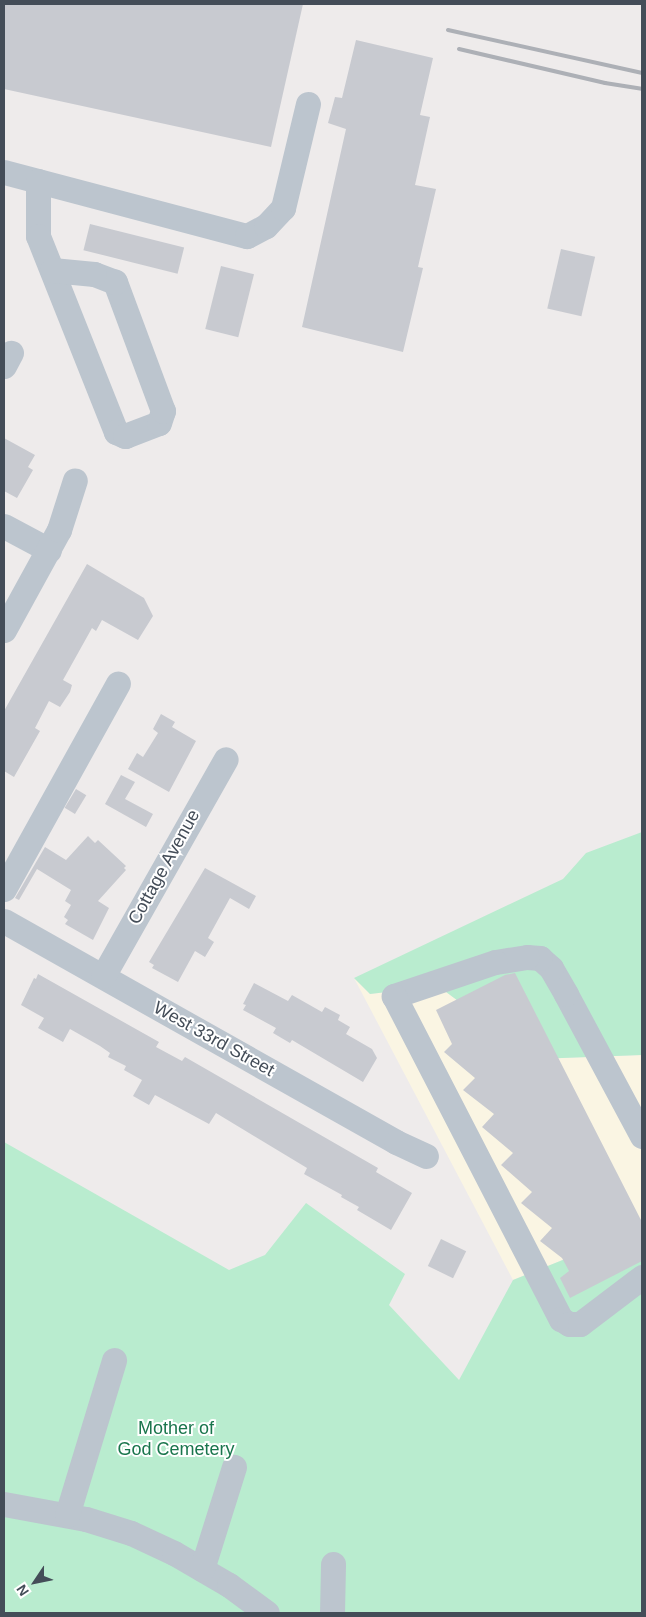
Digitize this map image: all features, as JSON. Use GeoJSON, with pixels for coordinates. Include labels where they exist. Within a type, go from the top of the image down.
{"type":"FeatureCollection","features":[{"type":"Feature","properties":{"kind":"street"},"geometry":{"type":"LineString","coordinates":[[4,172],[247,236],[266,226],[283,208],[308,104]]}},
{"type":"Feature","properties":{"kind":"street"},"geometry":{"type":"LineString","coordinates":[[38,181],[38,236],[116,432],[125,436],[159,423],[163,411],[115,282],[94,274],[52,270]]}},
{"type":"Feature","properties":{"kind":"street"},"geometry":{"type":"LineString","coordinates":[[4,630],[59,530],[75,480]]}},
{"type":"Feature","properties":{"kind":"street"},"geometry":{"type":"LineString","coordinates":[[4,526],[49,550]]}},
{"type":"Feature","properties":{"kind":"street"},"geometry":{"type":"LineString","coordinates":[[4,889],[118,683]]}},
{"type":"Feature","properties":{"kind":"street","name":"Cottage Avenue"},"geometry":{"type":"LineString","coordinates":[[103,976],[226,759]]}},
{"type":"Feature","properties":{"kind":"street","name":"West 33rd Street"},"geometry":{"type":"LineString","coordinates":[[4,920],[396,1142],[426,1156]]}},
{"type":"Feature","properties":{"kind":"street"},"geometry":{"type":"LineString","coordinates":[[642,1136],[555,974],[540,958],[527,957],[495,962],[394,996],[560,1319],[569,1324],[580,1324],[642,1277]]}},
{"type":"Feature","properties":{"kind":"street"},"geometry":{"type":"LineString","coordinates":[[67,1515],[114,1360]]}},
{"type":"Feature","properties":{"kind":"street"},"geometry":{"type":"LineString","coordinates":[[202,1569],[234,1467]]}},
{"type":"Feature","properties":{"kind":"street"},"geometry":{"type":"LineString","coordinates":[[4,1504],[67,1515],[131,1533],[174,1552],[229,1585],[267,1613]]}},
{"type":"Feature","properties":{"kind":"street"},"geometry":{"type":"LineString","coordinates":[[332,1613],[333,1564]]}},
{"type":"Feature","properties":{"kind":"shaded area"},"geometry":{"type":"Polygon","coordinates":[[[354,978],[370,994],[438,986],[536,1059],[642,1055],[642,1228],[513,1280],[354,978]]]}},
{"type":"Feature","properties":{"kind":"green space"},"geometry":{"type":"Polygon","coordinates":[[[642,832],[642,1055],[536,1059],[438,986],[370,994],[354,978],[563,879],[586,853],[642,832]]]}},
{"type":"Feature","properties":{"kind":"green space","name":"Mother of God Cemetery"},"geometry":{"type":"Polygon","coordinates":[[[4,1142],[229,1270],[265,1255],[306,1203],[405,1274],[389,1305],[459,1380],[513,1280],[642,1228],[642,1613],[4,1613],[4,1142]]]}},
{"type":"Feature","properties":{"kind":"building"},"geometry":{"type":"Polygon","coordinates":[[[4,4],[303,4],[271,147],[4,89],[4,4]]]}},
{"type":"Feature","properties":{"kind":"building"},"geometry":{"type":"Polygon","coordinates":[[[356,40],[433,58],[420,115],[430,117],[415,185],[436,189],[418,267],[423,268],[403,352],[302,327],[346,129],[328,123],[335,97],[342,98],[356,40]]]}},
{"type":"Feature","properties":{"kind":"building"},"geometry":{"type":"Polygon","coordinates":[[[90,224],[184,247],[178,274],[83,250],[90,224]]]}},
{"type":"Feature","properties":{"kind":"building"},"geometry":{"type":"Polygon","coordinates":[[[561,249],[595,257],[581,316],[547,308],[561,249]]]}},
{"type":"Feature","properties":{"kind":"building"},"geometry":{"type":"Polygon","coordinates":[[[221,266],[254,274],[238,337],[205,329],[221,266]]]}},
{"type":"Feature","properties":{"kind":"building"},"geometry":{"type":"Polygon","coordinates":[[[4,438],[35,455],[28,467],[33,470],[17,498],[4,491],[4,438]]]}},
{"type":"Feature","properties":{"kind":"building"},"geometry":{"type":"Polygon","coordinates":[[[87,564],[144,598],[153,616],[138,640],[102,620],[96,631],[92,628],[63,680],[72,685],[70,692],[60,707],[49,701],[35,728],[40,731],[14,777],[4,771],[4,711],[87,564]]]}},
{"type":"Feature","properties":{"kind":"building"},"geometry":{"type":"Polygon","coordinates":[[[161,714],[175,722],[172,727],[196,741],[169,792],[128,769],[137,753],[143,757],[158,733],[153,729],[161,714]]]}},
{"type":"Feature","properties":{"kind":"building"},"geometry":{"type":"Polygon","coordinates":[[[121,775],[135,782],[125,799],[153,814],[146,827],[105,804],[121,775]]]}},
{"type":"Feature","properties":{"kind":"building"},"geometry":{"type":"Polygon","coordinates":[[[76,789],[86,795],[75,814],[65,808],[76,789]]]}},
{"type":"Feature","properties":{"kind":"building"},"geometry":{"type":"Polygon","coordinates":[[[88,836],[95,843],[98,840],[126,866],[124,868],[126,870],[98,901],[109,908],[93,940],[65,924],[68,920],[64,917],[71,905],[65,901],[71,890],[37,869],[19,900],[15,898],[45,847],[66,860],[88,836]]]}},
{"type":"Feature","properties":{"kind":"building"},"geometry":{"type":"Polygon","coordinates":[[[205,868],[256,896],[249,909],[230,898],[208,938],[214,942],[205,957],[195,951],[178,982],[152,968],[154,965],[149,962],[205,868]]]}},
{"type":"Feature","properties":{"kind":"building"},"geometry":{"type":"Polygon","coordinates":[[[515,973],[642,1222],[642,1261],[570,1298],[560,1278],[569,1271],[562,1258],[540,1241],[552,1228],[521,1203],[532,1192],[501,1165],[513,1153],[482,1127],[494,1114],[463,1090],[475,1078],[444,1052],[452,1044],[436,1010],[505,975],[515,973]]]}},
{"type":"Feature","properties":{"kind":"building"},"geometry":{"type":"Polygon","coordinates":[[[38,974],[159,1042],[156,1047],[182,1061],[185,1057],[378,1168],[376,1172],[412,1193],[391,1230],[357,1210],[359,1207],[341,1197],[342,1195],[304,1174],[307,1168],[216,1113],[209,1124],[155,1095],[149,1105],[133,1096],[142,1080],[124,1070],[126,1066],[108,1057],[110,1053],[100,1046],[70,1029],[63,1042],[38,1028],[44,1018],[21,1005],[34,978],[36,979],[38,974]]]}},
{"type":"Feature","properties":{"kind":"building"},"geometry":{"type":"Polygon","coordinates":[[[254,983],[288,1001],[292,995],[322,1012],[325,1007],[340,1015],[338,1020],[350,1027],[346,1034],[372,1049],[377,1058],[363,1082],[292,1040],[290,1043],[273,1033],[276,1028],[243,1010],[246,1005],[243,1004],[254,983]]]}},
{"type":"Feature","properties":{"kind":"building"},"geometry":{"type":"Polygon","coordinates":[[[441,1239],[466,1251],[453,1278],[428,1266],[441,1239]]]}},
{"type":"Feature","properties":{"kind":"railway"},"geometry":{"type":"LineString","coordinates":[[448,30],[642,73]]}},
{"type":"Feature","properties":{"kind":"railway"},"geometry":{"type":"LineString","coordinates":[[459,49],[605,83],[642,89]]}}]}
